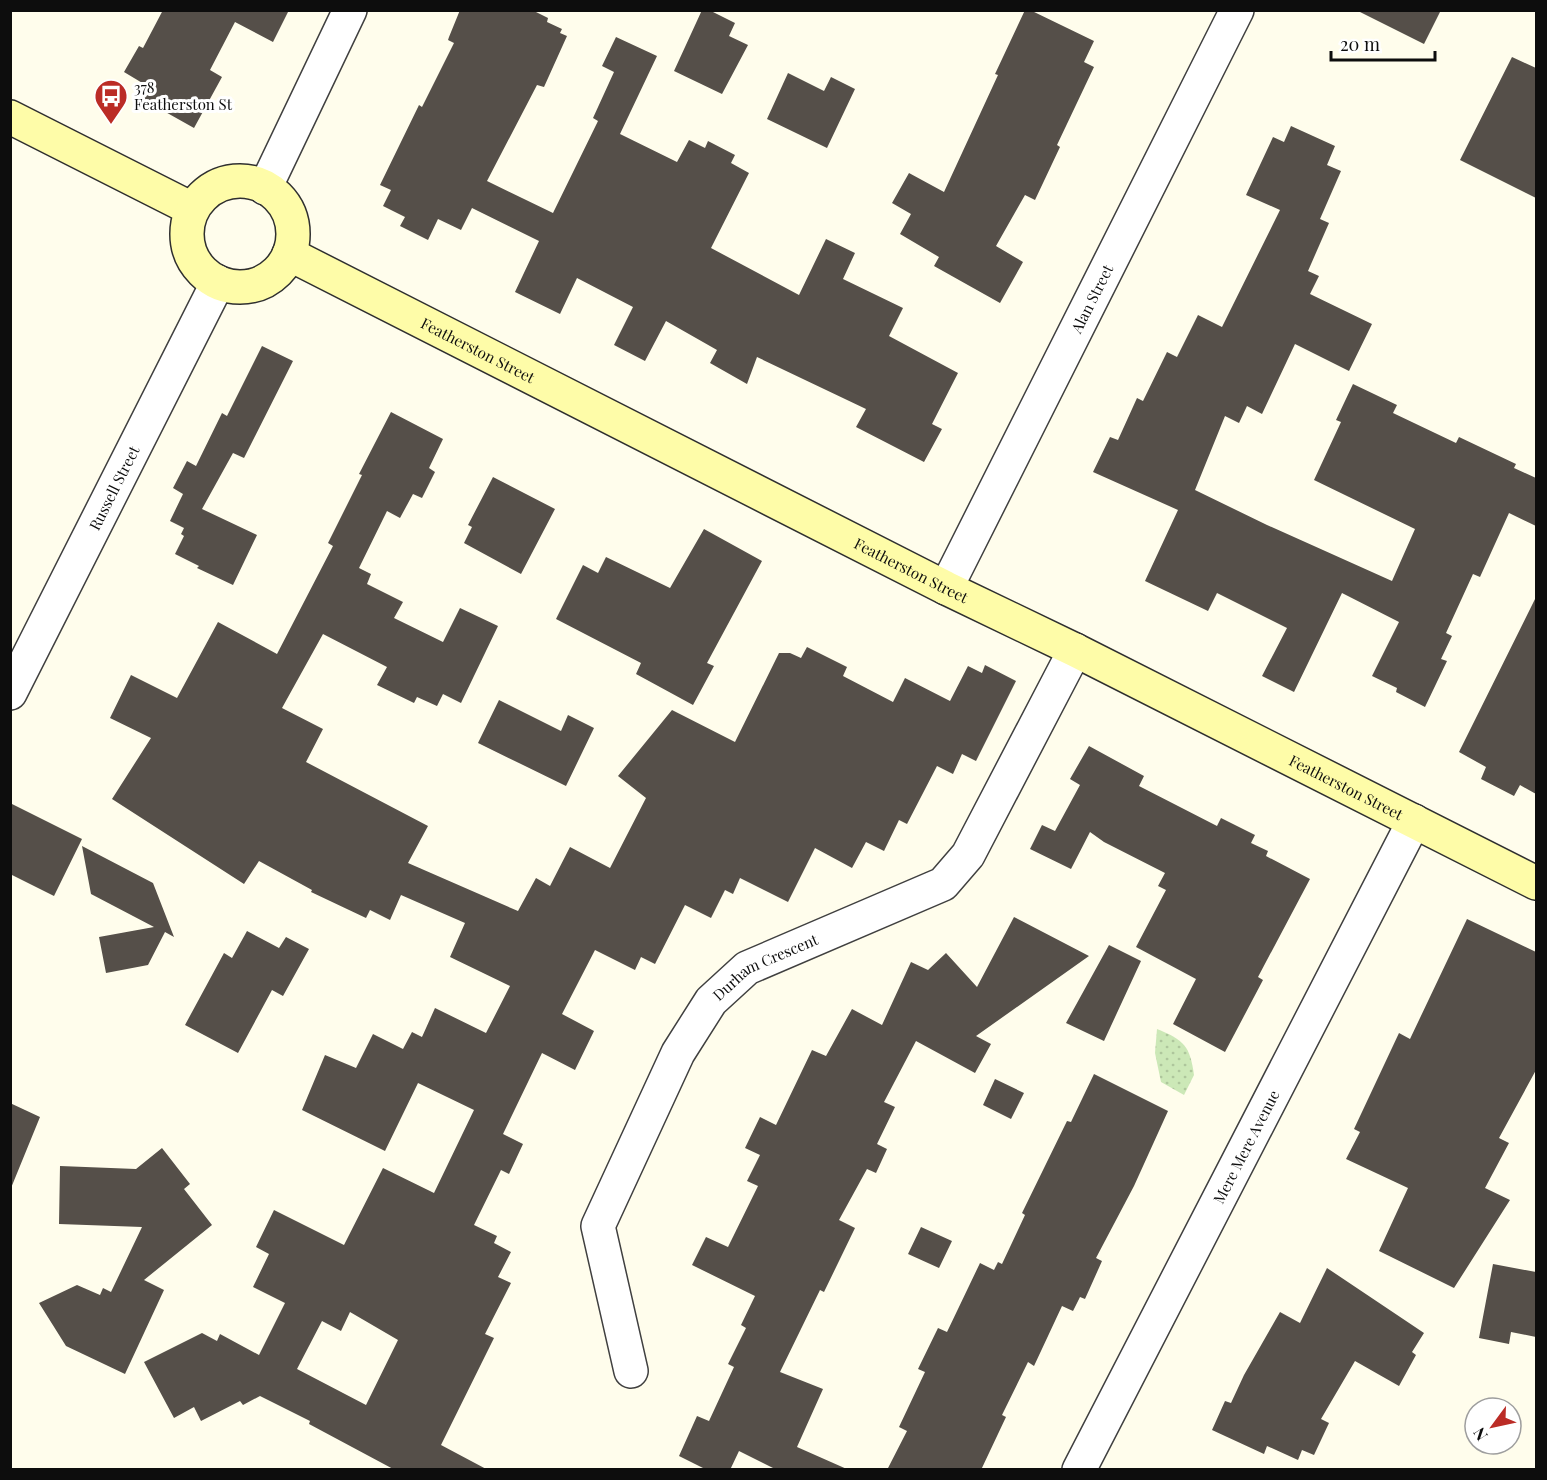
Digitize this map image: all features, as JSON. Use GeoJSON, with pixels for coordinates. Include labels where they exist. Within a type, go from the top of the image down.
{"type":"FeatureCollection","features":[{"type":"Feature","properties":{"kind":"main road"},"geometry":{"type":"LineString","coordinates":[[10,117],[192,209]]}},
{"type":"Feature","properties":{"kind":"main road"},"geometry":{"type":"LineString","coordinates":[[240,180],[258,184],[273,192],[284,205],[291,220],[292,237],[289,254],[280,268],[267,279],[251,285],[234,287],[218,282],[203,272],[192,258],[187,240],[188,222],[192,209],[206,192],[222,183],[240,180]]}},
{"type":"Feature","properties":{"kind":"main road","name":"Featherston Street"},"geometry":{"type":"LineString","coordinates":[[289,254],[946,588],[1075,650],[1536,882]]}},
{"type":"Feature","properties":{"kind":"street"},"geometry":{"type":"LineString","coordinates":[[265,188],[350,10]]}},
{"type":"Feature","properties":{"kind":"street","name":"Alan Street"},"geometry":{"type":"LineString","coordinates":[[946,588],[1237,10]]}},
{"type":"Feature","properties":{"kind":"street","name":"Russell Street"},"geometry":{"type":"LineString","coordinates":[[10,693],[218,282]]}},
{"type":"Feature","properties":{"kind":"street","name":"Durham Crescent"},"geometry":{"type":"LineString","coordinates":[[631,1371],[598,1226],[678,1053],[711,1001],[747,968],[943,884],[968,855],[1075,650]]}},
{"type":"Feature","properties":{"kind":"street","name":"Mere Mere Avenue"},"geometry":{"type":"LineString","coordinates":[[1079,1470],[1414,821]]}},
{"type":"Feature","properties":{"kind":"green space"},"geometry":{"type":"Polygon","coordinates":[[[1157,1029],[1180,1041],[1188,1051],[1194,1075],[1184,1095],[1161,1082],[1155,1053],[1157,1029]]]}},
{"type":"Feature","properties":{"kind":"building"},"geometry":{"type":"Polygon","coordinates":[[[163,10],[289,10],[273,42],[235,22],[210,70],[222,77],[194,128],[137,96],[144,84],[124,72],[139,46],[143,48],[163,10]]]}},
{"type":"Feature","properties":{"kind":"building"},"geometry":{"type":"Polygon","coordinates":[[[460,10],[532,10],[548,18],[547,22],[562,29],[560,33],[567,36],[544,87],[537,85],[487,181],[553,213],[598,121],[593,118],[614,72],[602,66],[616,37],[657,56],[620,134],[677,162],[689,140],[705,148],[708,141],[735,155],[731,163],[749,173],[711,248],[799,295],[826,239],[855,253],[843,279],[903,308],[889,336],[958,373],[932,424],[942,429],[924,462],[856,427],[866,409],[757,357],[747,384],[710,363],[717,350],[666,321],[645,361],[614,345],[633,307],[577,278],[560,314],[515,292],[539,241],[472,208],[461,230],[438,219],[428,240],[400,226],[405,217],[383,206],[391,190],[380,185],[419,105],[422,107],[454,43],[448,40],[460,10]]]}},
{"type":"Feature","properties":{"kind":"building"},"geometry":{"type":"Polygon","coordinates":[[[702,10],[709,10],[735,23],[729,36],[748,45],[722,94],[674,71],[702,10]]]}},
{"type":"Feature","properties":{"kind":"building"},"geometry":{"type":"Polygon","coordinates":[[[1025,10],[1030,10],[1094,41],[1084,62],[1094,67],[1057,145],[1060,147],[1035,200],[1025,195],[996,246],[1023,262],[1000,303],[934,266],[939,257],[900,234],[911,214],[892,203],[909,173],[944,192],[1025,10]]]}},
{"type":"Feature","properties":{"kind":"building"},"geometry":{"type":"Polygon","coordinates":[[[1356,10],[1441,10],[1424,44],[1356,10]]]}},
{"type":"Feature","properties":{"kind":"building"},"geometry":{"type":"Polygon","coordinates":[[[1512,57],[1536,68],[1536,198],[1460,160],[1512,57]]]}},
{"type":"Feature","properties":{"kind":"building"},"geometry":{"type":"Polygon","coordinates":[[[788,73],[824,91],[831,77],[855,89],[827,148],[767,119],[788,73]]]}},
{"type":"Feature","properties":{"kind":"building"},"geometry":{"type":"Polygon","coordinates":[[[1291,126],[1335,146],[1327,165],[1341,171],[1320,219],[1329,223],[1308,271],[1319,276],[1310,294],[1372,324],[1349,371],[1295,344],[1262,414],[1247,406],[1239,423],[1225,416],[1195,490],[1392,581],[1415,529],[1314,480],[1341,422],[1336,420],[1353,384],[1397,405],[1393,413],[1456,443],[1459,437],[1516,464],[1514,468],[1536,478],[1536,526],[1509,513],[1480,577],[1473,574],[1446,633],[1452,636],[1441,659],[1447,661],[1425,707],[1396,692],[1397,688],[1372,676],[1399,622],[1342,593],[1294,692],[1262,676],[1287,628],[1217,593],[1208,611],[1145,581],[1178,510],[1093,472],[1110,437],[1118,440],[1137,398],[1143,401],[1167,352],[1177,357],[1198,315],[1222,327],[1280,210],[1246,195],[1273,137],[1284,142],[1291,126]]]}},
{"type":"Feature","properties":{"kind":"building"},"geometry":{"type":"Polygon","coordinates":[[[262,346],[293,361],[244,458],[233,453],[202,509],[257,535],[233,585],[197,568],[199,566],[175,554],[184,536],[181,534],[184,528],[170,521],[183,494],[173,488],[187,461],[196,466],[222,413],[227,416],[262,346]]]}},
{"type":"Feature","properties":{"kind":"building"},"geometry":{"type":"Polygon","coordinates":[[[391,412],[443,439],[429,468],[435,472],[422,498],[413,494],[400,518],[387,511],[359,568],[371,574],[367,584],[403,602],[394,618],[443,642],[460,608],[498,626],[461,703],[443,694],[437,706],[417,697],[414,703],[377,685],[387,667],[323,634],[282,708],[323,729],[306,762],[428,826],[408,863],[518,911],[536,878],[550,886],[570,847],[610,868],[646,798],[618,776],[672,710],[735,742],[779,653],[790,653],[801,658],[807,647],[847,667],[843,676],[893,702],[905,678],[950,701],[968,666],[982,673],[985,665],[1016,681],[976,761],[962,754],[953,774],[937,766],[907,824],[899,820],[884,851],[866,842],[852,868],[815,848],[788,902],[740,878],[733,894],[725,890],[711,918],[685,905],[655,964],[641,957],[635,970],[595,950],[562,1014],[594,1031],[575,1070],[542,1053],[503,1134],[523,1144],[509,1174],[501,1170],[474,1225],[497,1236],[494,1243],[511,1252],[498,1277],[511,1283],[485,1334],[494,1338],[441,1445],[488,1470],[395,1470],[309,1424],[310,1421],[260,1396],[243,1405],[240,1401],[201,1421],[194,1407],[174,1418],[144,1362],[202,1333],[217,1341],[220,1334],[259,1355],[285,1303],[253,1287],[269,1254],[256,1247],[274,1210],[344,1245],[383,1168],[434,1193],[474,1110],[418,1083],[385,1151],[302,1110],[325,1055],[356,1068],[373,1034],[403,1049],[412,1032],[422,1037],[435,1008],[486,1033],[510,986],[450,957],[465,923],[401,895],[390,920],[370,910],[366,918],[311,892],[312,890],[259,861],[244,884],[112,799],[151,738],[110,718],[131,675],[177,698],[218,622],[277,654],[333,546],[328,543],[362,475],[359,474],[391,412]],[[350,1312],[341,1331],[322,1321],[297,1369],[366,1405],[398,1340],[350,1312]]]}},
{"type":"Feature","properties":{"kind":"building"},"geometry":{"type":"Polygon","coordinates":[[[493,477],[555,509],[521,574],[464,543],[472,527],[468,525],[493,477]]]}},
{"type":"Feature","properties":{"kind":"building"},"geometry":{"type":"Polygon","coordinates":[[[704,529],[762,561],[707,663],[714,666],[693,705],[636,674],[641,663],[556,619],[583,565],[598,573],[606,557],[670,588],[704,529]]]}},
{"type":"Feature","properties":{"kind":"building"},"geometry":{"type":"Polygon","coordinates":[[[1536,597],[1536,794],[1520,785],[1514,796],[1481,779],[1486,767],[1459,752],[1536,597]]]}},
{"type":"Feature","properties":{"kind":"building"},"geometry":{"type":"Polygon","coordinates":[[[499,700],[561,731],[568,715],[594,728],[566,786],[478,743],[499,700]]]}},
{"type":"Feature","properties":{"kind":"building"},"geometry":{"type":"Polygon","coordinates":[[[1089,746],[1144,776],[1139,786],[1217,826],[1221,818],[1255,835],[1251,843],[1268,851],[1266,856],[1310,879],[1258,977],[1263,980],[1225,1052],[1173,1024],[1196,979],[1136,947],[1166,890],[1158,886],[1165,873],[1104,842],[1090,832],[1071,869],[1030,849],[1042,825],[1055,831],[1080,785],[1070,779],[1089,746]]]}},
{"type":"Feature","properties":{"kind":"building"},"geometry":{"type":"Polygon","coordinates":[[[10,803],[82,839],[54,896],[10,874],[10,803]]]}},
{"type":"Feature","properties":{"kind":"building"},"geometry":{"type":"Polygon","coordinates":[[[82,846],[153,883],[174,937],[165,932],[148,965],[106,973],[99,937],[154,927],[91,894],[82,846]]]}},
{"type":"Feature","properties":{"kind":"building"},"geometry":{"type":"Polygon","coordinates":[[[1014,917],[1089,956],[976,1036],[991,1044],[975,1073],[916,1041],[884,1102],[895,1107],[877,1144],[887,1149],[876,1173],[867,1169],[839,1220],[855,1228],[824,1292],[820,1290],[780,1372],[823,1389],[797,1447],[849,1470],[777,1470],[739,1451],[730,1470],[707,1470],[679,1456],[697,1416],[709,1421],[734,1367],[728,1364],[746,1328],[741,1325],[755,1296],[692,1265],[706,1237],[728,1247],[758,1186],[747,1181],[760,1155],[745,1148],[760,1117],[776,1125],[812,1050],[826,1056],[852,1009],[882,1025],[911,962],[928,970],[946,953],[977,987],[1014,917]]]}},
{"type":"Feature","properties":{"kind":"building"},"geometry":{"type":"Polygon","coordinates":[[[1467,919],[1536,952],[1536,1070],[1499,1138],[1509,1143],[1485,1188],[1510,1200],[1454,1288],[1379,1251],[1408,1188],[1346,1159],[1360,1132],[1354,1129],[1399,1033],[1410,1039],[1467,919]]]}},
{"type":"Feature","properties":{"kind":"building"},"geometry":{"type":"Polygon","coordinates":[[[247,931],[279,948],[286,937],[309,949],[283,996],[272,990],[238,1053],[185,1025],[224,953],[232,958],[247,931]]]}},
{"type":"Feature","properties":{"kind":"building"},"geometry":{"type":"Polygon","coordinates":[[[1109,945],[1141,961],[1104,1041],[1066,1023],[1109,945]]]}},
{"type":"Feature","properties":{"kind":"building"},"geometry":{"type":"Polygon","coordinates":[[[1094,1074],[1168,1111],[1134,1186],[1096,1258],[1102,1261],[1085,1299],[1080,1297],[1073,1311],[1062,1306],[1034,1366],[1028,1362],[1002,1415],[1006,1417],[981,1470],[887,1470],[907,1431],[899,1427],[925,1372],[918,1369],[938,1328],[947,1332],[980,1263],[994,1270],[998,1262],[1002,1264],[1025,1215],[1022,1213],[1067,1121],[1071,1122],[1094,1074]]]}},
{"type":"Feature","properties":{"kind":"building"},"geometry":{"type":"Polygon","coordinates":[[[995,1079],[1024,1093],[1011,1119],[983,1105],[995,1079]]]}},
{"type":"Feature","properties":{"kind":"building"},"geometry":{"type":"Polygon","coordinates":[[[10,1103],[40,1117],[11,1188],[10,1187],[10,1103]]]}},
{"type":"Feature","properties":{"kind":"building"},"geometry":{"type":"Polygon","coordinates":[[[162,1148],[190,1184],[184,1189],[212,1225],[144,1280],[164,1290],[125,1374],[66,1346],[39,1303],[77,1285],[100,1295],[103,1288],[111,1292],[142,1227],[59,1224],[60,1166],[136,1169],[162,1148]]]}},
{"type":"Feature","properties":{"kind":"building"},"geometry":{"type":"Polygon","coordinates":[[[921,1227],[952,1241],[939,1268],[908,1254],[921,1227]]]}},
{"type":"Feature","properties":{"kind":"building"},"geometry":{"type":"Polygon","coordinates":[[[1493,1264],[1536,1272],[1536,1337],[1511,1332],[1509,1344],[1479,1338],[1493,1264]]]}},
{"type":"Feature","properties":{"kind":"building"},"geometry":{"type":"Polygon","coordinates":[[[1327,1268],[1424,1333],[1412,1352],[1416,1355],[1399,1386],[1355,1361],[1321,1419],[1329,1423],[1314,1455],[1302,1450],[1298,1460],[1267,1446],[1264,1454],[1212,1430],[1225,1401],[1231,1403],[1244,1375],[1280,1312],[1300,1323],[1327,1268]]]}},
{"type":"Feature","properties":{"kind":"place","name":"378 Featherston St"},"geometry":{"type":"Point","coordinates":[111,125]}}]}
